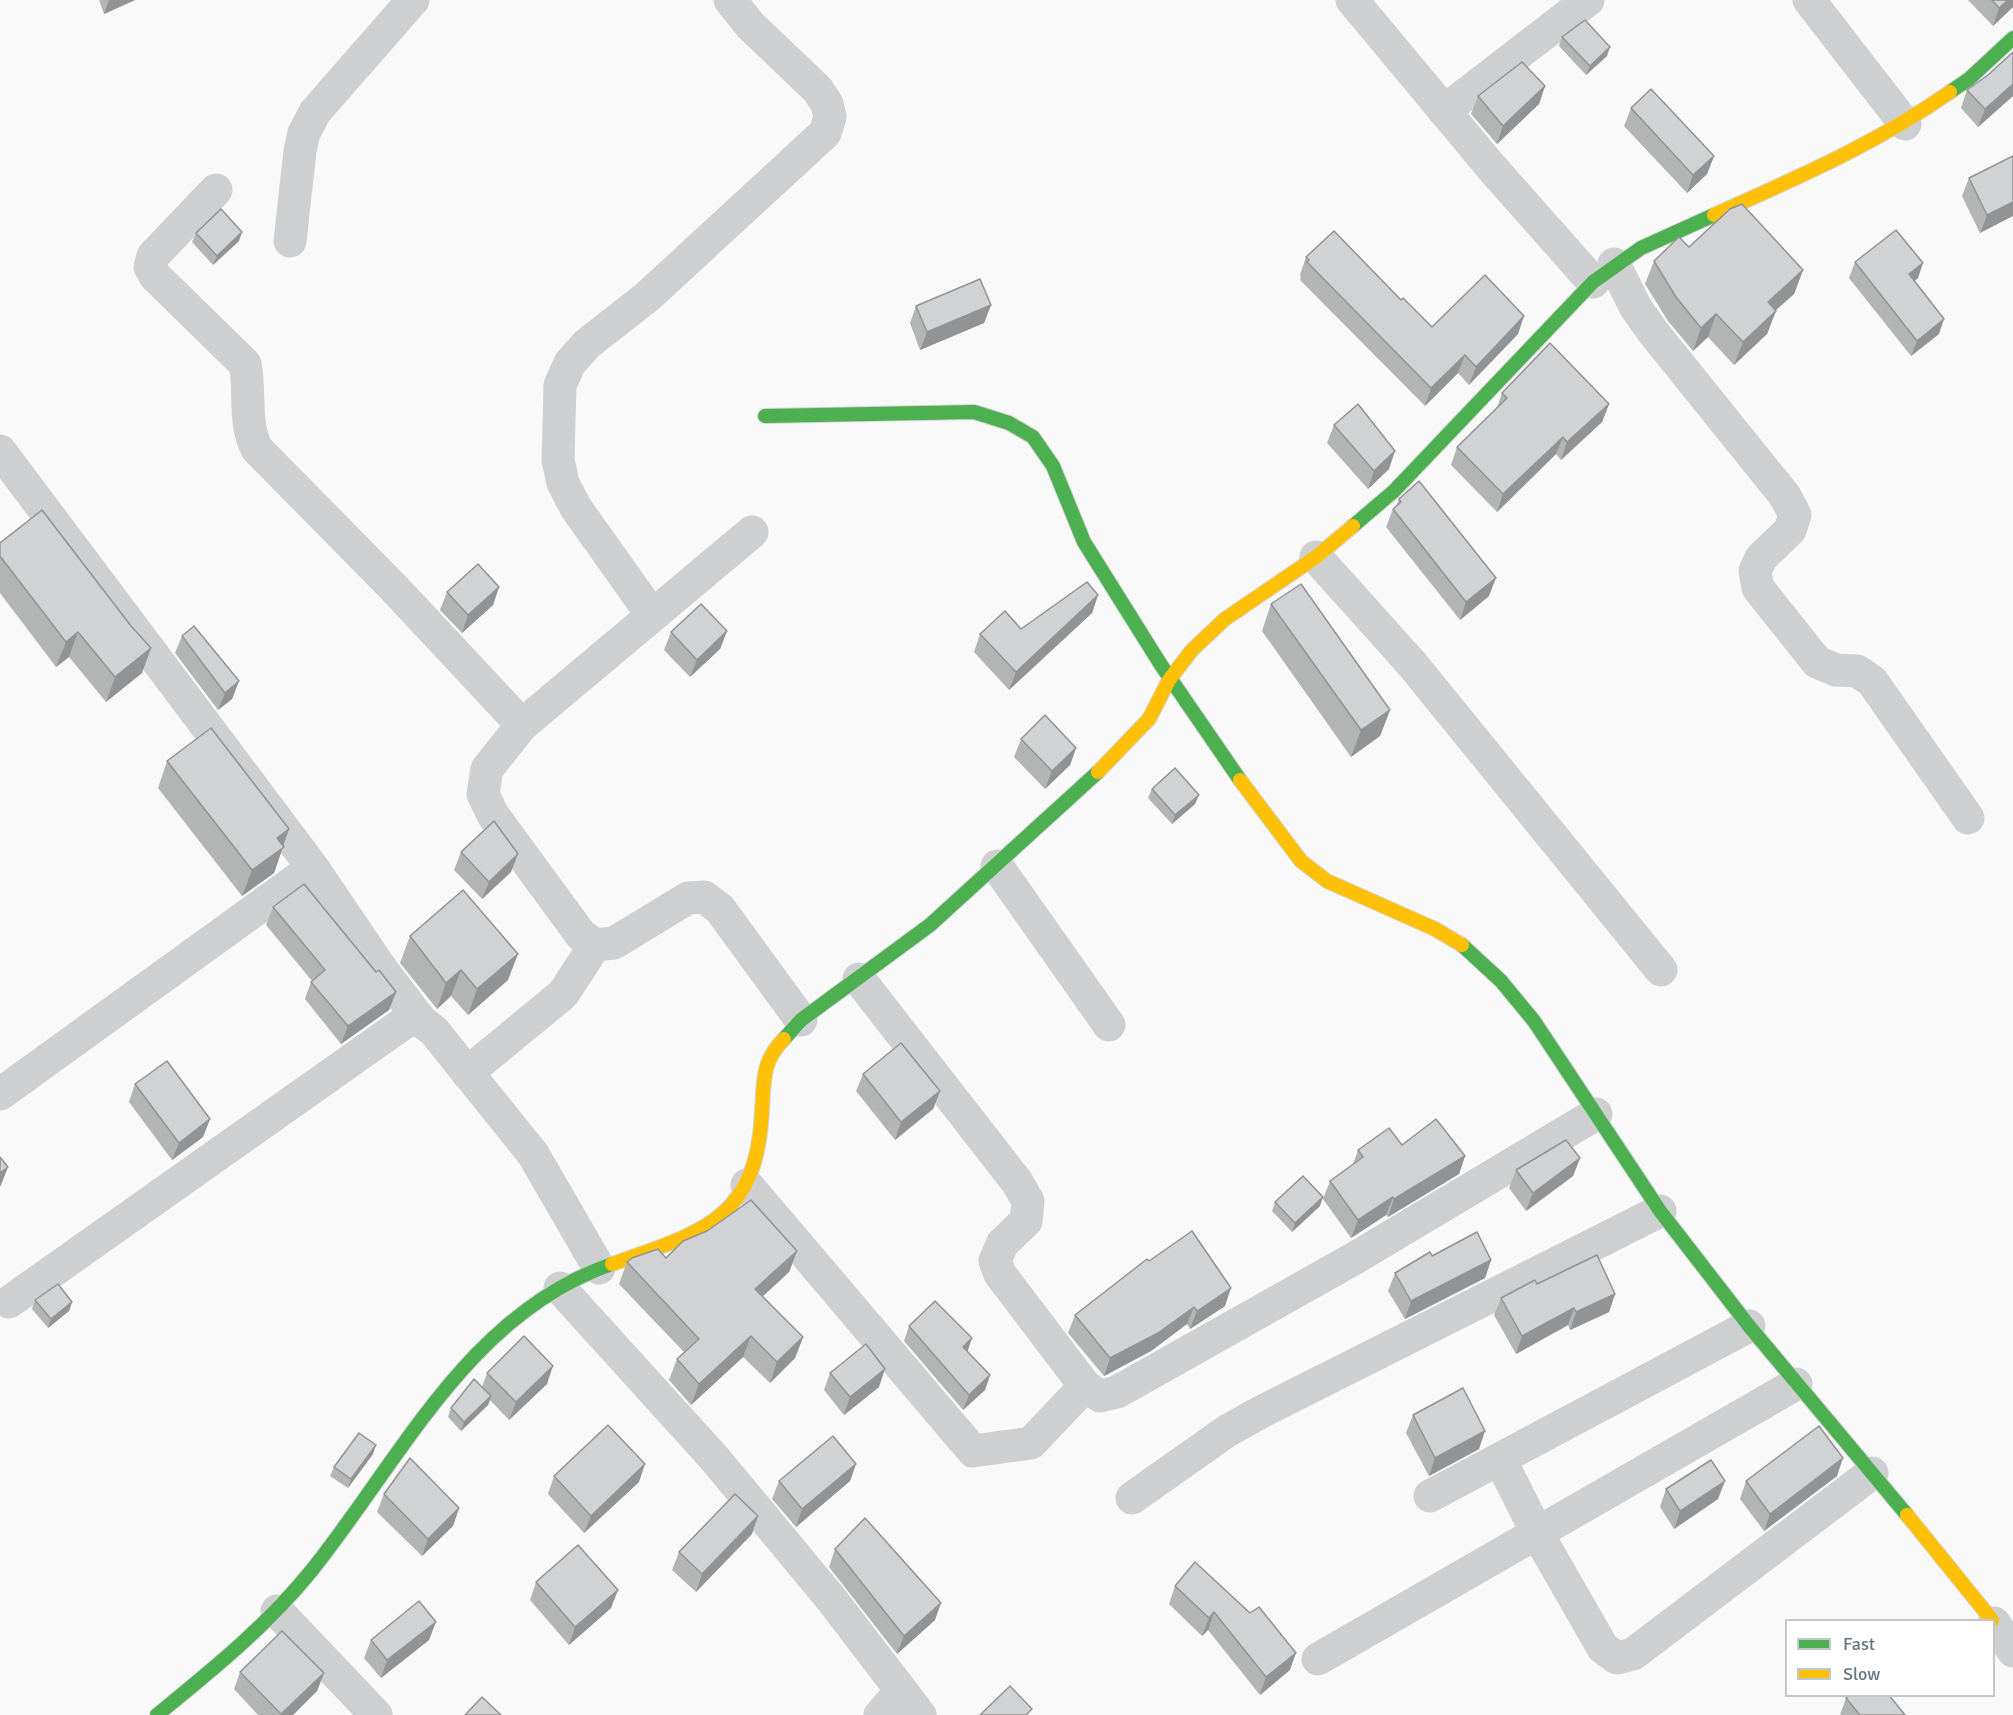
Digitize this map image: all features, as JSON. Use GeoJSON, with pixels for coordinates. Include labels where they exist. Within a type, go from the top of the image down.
{"type":"FeatureCollection","features":[{"type":"Feature","properties":{"kind":"street"},"geometry":{"type":"LineString","coordinates":[[290,241],[304,133],[315,112],[413,0]]}},
{"type":"Feature","properties":{"kind":"street"},"geometry":{"type":"LineString","coordinates":[[652,615],[576,508],[563,483],[558,460],[560,385],[570,363],[587,344],[647,297],[825,133],[830,117],[827,104],[818,90],[750,25],[730,0]]}},
{"type":"Feature","properties":{"kind":"street"},"geometry":{"type":"LineString","coordinates":[[1352,0],[1444,111],[1636,308],[1785,496],[1795,515],[1790,530],[1761,558],[1755,571],[1758,588],[1816,662],[1836,670],[1857,671],[1872,681],[1968,818]]}},
{"type":"Feature","properties":{"kind":"street"},"geometry":{"type":"LineString","coordinates":[[1444,111],[1588,0]]}},
{"type":"Feature","properties":{"kind":"street"},"geometry":{"type":"LineString","coordinates":[[1809,0],[1905,124]]}},
{"type":"Feature","properties":{"kind":"street"},"geometry":{"type":"LineString","coordinates":[[157,1715],[241,1646],[277,1611],[313,1569],[411,1433],[459,1372],[517,1315],[560,1288],[599,1268],[689,1237],[726,1212],[747,1185],[761,1138],[764,1080],[770,1053],[801,1020],[930,926],[1114,758],[1149,719],[1169,680],[1192,650],[1225,619],[1317,557],[1394,491],[1603,273],[1641,248],[1850,154],[1905,124],[1969,79],[2013,38]]}},
{"type":"Feature","properties":{"kind":"street"},"geometry":{"type":"LineString","coordinates":[[216,190],[153,256],[150,267],[155,276],[245,364],[249,380],[250,435],[257,449],[395,589],[522,725]]}},
{"type":"Feature","properties":{"kind":"street"},"geometry":{"type":"LineString","coordinates":[[765,416],[974,412],[999,418],[1038,442],[1053,467],[1071,519],[1169,680],[1301,861],[1327,881],[1435,929],[1466,948],[1501,981],[1534,1021],[1660,1211],[1749,1326],[1991,1619]]}},
{"type":"Feature","properties":{"kind":"street"},"geometry":{"type":"LineString","coordinates":[[0,451],[313,868],[380,967],[421,1021],[434,1031],[533,1154],[599,1268]]}},
{"type":"Feature","properties":{"kind":"street"},"geometry":{"type":"LineString","coordinates":[[752,532],[522,725],[488,769],[483,794],[493,815],[581,935],[595,945],[614,943],[688,898],[704,897],[720,909],[801,1020]]}},
{"type":"Feature","properties":{"kind":"street"},"geometry":{"type":"LineString","coordinates":[[1317,557],[1412,664],[1661,970]]}},
{"type":"Feature","properties":{"kind":"street"},"geometry":{"type":"LineString","coordinates":[[997,866],[1109,1025]]}},
{"type":"Feature","properties":{"kind":"street"},"geometry":{"type":"LineString","coordinates":[[0,1094],[313,868]]}},
{"type":"Feature","properties":{"kind":"street"},"geometry":{"type":"LineString","coordinates":[[467,1073],[563,994],[595,945]]}},
{"type":"Feature","properties":{"kind":"street"},"geometry":{"type":"LineString","coordinates":[[859,979],[1023,1191],[1028,1201],[1026,1221],[1002,1244],[995,1261],[1000,1274],[1085,1386],[1100,1396],[1117,1392],[1355,1257],[1596,1114]]}},
{"type":"Feature","properties":{"kind":"street"},"geometry":{"type":"LineString","coordinates":[[9,1302],[408,1020],[421,1021]]}},
{"type":"Feature","properties":{"kind":"street"},"geometry":{"type":"LineString","coordinates":[[747,1185],[973,1451],[1031,1443],[1085,1386]]}},
{"type":"Feature","properties":{"kind":"street"},"geometry":{"type":"LineString","coordinates":[[1132,1498],[1227,1431],[1261,1412],[1660,1211]]}},
{"type":"Feature","properties":{"kind":"street"},"geometry":{"type":"LineString","coordinates":[[560,1288],[715,1459],[832,1600],[911,1703],[880,1715]]}},
{"type":"Feature","properties":{"kind":"street"},"geometry":{"type":"LineString","coordinates":[[1430,1496],[1749,1326]]}},
{"type":"Feature","properties":{"kind":"street"},"geometry":{"type":"LineString","coordinates":[[1318,1659],[1796,1384]]}},
{"type":"Feature","properties":{"kind":"street"},"geometry":{"type":"LineString","coordinates":[[1500,1459],[1537,1533],[1603,1648],[1617,1658],[1633,1654],[1872,1473]]}},
{"type":"Feature","properties":{"kind":"street"},"geometry":{"type":"LineString","coordinates":[[277,1611],[376,1715]]}},
{"type":"Feature","properties":{"kind":"street"},"geometry":{"type":"LineString","coordinates":[[1995,1625],[2013,1651]]}},
{"type":"Feature","properties":{"kind":"building"},"geometry":{"type":"Polygon","coordinates":[[[1992,0],[2008,0],[1999,8],[1992,0]]]}},
{"type":"Feature","properties":{"kind":"building"},"geometry":{"type":"Polygon","coordinates":[[[1585,20],[1610,47],[1590,66],[1562,37],[1585,20]]]}},
{"type":"Feature","properties":{"kind":"building"},"geometry":{"type":"Polygon","coordinates":[[[2013,52],[2013,84],[1985,109],[1967,90],[1988,75],[2013,52]]]}},
{"type":"Feature","properties":{"kind":"building"},"geometry":{"type":"Polygon","coordinates":[[[1522,62],[1545,86],[1503,126],[1478,96],[1522,62]]]}},
{"type":"Feature","properties":{"kind":"building"},"geometry":{"type":"Polygon","coordinates":[[[1651,89],[1714,156],[1693,175],[1631,108],[1651,89]]]}},
{"type":"Feature","properties":{"kind":"building"},"geometry":{"type":"Polygon","coordinates":[[[2013,156],[2013,202],[1987,215],[1969,178],[2013,156]]]}},
{"type":"Feature","properties":{"kind":"building"},"geometry":{"type":"Polygon","coordinates":[[[1742,204],[1803,270],[1768,302],[1776,311],[1743,342],[1716,314],[1701,328],[1676,297],[1654,261],[1679,237],[1689,247],[1730,209],[1742,204]]]}},
{"type":"Feature","properties":{"kind":"building"},"geometry":{"type":"Polygon","coordinates":[[[221,209],[242,232],[217,256],[196,233],[221,209]]]}},
{"type":"Feature","properties":{"kind":"building"},"geometry":{"type":"Polygon","coordinates":[[[1896,230],[1923,263],[1909,274],[1944,319],[1917,341],[1855,262],[1896,230]]]}},
{"type":"Feature","properties":{"kind":"building"},"geometry":{"type":"Polygon","coordinates":[[[1334,231],[1401,300],[1403,298],[1432,327],[1485,275],[1524,316],[1476,367],[1465,355],[1431,388],[1307,262],[1309,260],[1306,257],[1334,231]]]}},
{"type":"Feature","properties":{"kind":"building"},"geometry":{"type":"Polygon","coordinates":[[[980,279],[991,305],[927,332],[916,306],[980,279]]]}},
{"type":"Feature","properties":{"kind":"building"},"geometry":{"type":"Polygon","coordinates":[[[1550,343],[1609,404],[1567,442],[1563,437],[1503,494],[1457,447],[1507,398],[1502,393],[1550,343]]]}},
{"type":"Feature","properties":{"kind":"building"},"geometry":{"type":"Polygon","coordinates":[[[1358,404],[1395,451],[1374,471],[1334,425],[1358,404]]]}},
{"type":"Feature","properties":{"kind":"building"},"geometry":{"type":"Polygon","coordinates":[[[1419,481],[1496,578],[1466,602],[1393,509],[1401,502],[1399,499],[1419,481]]]}},
{"type":"Feature","properties":{"kind":"building"},"geometry":{"type":"Polygon","coordinates":[[[42,510],[131,626],[151,648],[115,677],[78,632],[66,642],[0,556],[0,543],[42,510]]]}},
{"type":"Feature","properties":{"kind":"building"},"geometry":{"type":"Polygon","coordinates":[[[478,564],[499,587],[468,615],[447,592],[478,564]]]}},
{"type":"Feature","properties":{"kind":"building"},"geometry":{"type":"Polygon","coordinates":[[[1087,582],[1098,595],[1016,672],[980,634],[1005,611],[1021,629],[1087,582]]]}},
{"type":"Feature","properties":{"kind":"building"},"geometry":{"type":"Polygon","coordinates":[[[1301,584],[1390,710],[1361,730],[1271,604],[1301,584]]]}},
{"type":"Feature","properties":{"kind":"building"},"geometry":{"type":"Polygon","coordinates":[[[701,604],[727,631],[697,660],[671,632],[701,604]]]}},
{"type":"Feature","properties":{"kind":"building"},"geometry":{"type":"Polygon","coordinates":[[[194,626],[239,681],[225,693],[182,636],[194,626]]]}},
{"type":"Feature","properties":{"kind":"building"},"geometry":{"type":"Polygon","coordinates":[[[1045,715],[1076,748],[1052,771],[1021,739],[1045,715]]]}},
{"type":"Feature","properties":{"kind":"building"},"geometry":{"type":"Polygon","coordinates":[[[211,728],[289,829],[277,838],[284,847],[252,870],[167,761],[211,728]]]}},
{"type":"Feature","properties":{"kind":"building"},"geometry":{"type":"Polygon","coordinates":[[[1175,768],[1199,795],[1175,815],[1152,789],[1175,768]]]}},
{"type":"Feature","properties":{"kind":"building"},"geometry":{"type":"Polygon","coordinates":[[[494,821],[518,854],[489,882],[461,852],[494,821]]]}},
{"type":"Feature","properties":{"kind":"building"},"geometry":{"type":"Polygon","coordinates":[[[304,884],[376,972],[379,970],[396,992],[348,1026],[311,982],[325,970],[273,907],[304,884]]]}},
{"type":"Feature","properties":{"kind":"building"},"geometry":{"type":"Polygon","coordinates":[[[463,890],[518,954],[477,989],[461,970],[446,983],[410,936],[463,890]]]}},
{"type":"Feature","properties":{"kind":"building"},"geometry":{"type":"Polygon","coordinates":[[[901,1043],[940,1091],[901,1122],[863,1074],[901,1043]]]}},
{"type":"Feature","properties":{"kind":"building"},"geometry":{"type":"Polygon","coordinates":[[[167,1061],[210,1119],[179,1143],[135,1084],[167,1061]]]}},
{"type":"Feature","properties":{"kind":"building"},"geometry":{"type":"Polygon","coordinates":[[[1436,1119],[1465,1156],[1358,1220],[1330,1181],[1363,1157],[1358,1150],[1389,1128],[1402,1145],[1436,1119]]]}},
{"type":"Feature","properties":{"kind":"building"},"geometry":{"type":"Polygon","coordinates":[[[1566,1140],[1580,1158],[1533,1193],[1516,1170],[1566,1140]]]}},
{"type":"Feature","properties":{"kind":"building"},"geometry":{"type":"Polygon","coordinates":[[[0,1157],[8,1167],[0,1173],[0,1157]]]}},
{"type":"Feature","properties":{"kind":"building"},"geometry":{"type":"Polygon","coordinates":[[[1303,1176],[1323,1197],[1295,1223],[1275,1202],[1303,1176]]]}},
{"type":"Feature","properties":{"kind":"building"},"geometry":{"type":"Polygon","coordinates":[[[751,1200],[797,1251],[755,1289],[803,1337],[777,1362],[751,1336],[699,1384],[677,1359],[699,1339],[627,1262],[658,1249],[666,1258],[683,1241],[707,1231],[751,1200]]]}},
{"type":"Feature","properties":{"kind":"building"},"geometry":{"type":"Polygon","coordinates":[[[1192,1231],[1231,1288],[1199,1310],[1197,1311],[1194,1307],[1158,1333],[1110,1358],[1075,1315],[1147,1259],[1149,1261],[1192,1231]]]}},
{"type":"Feature","properties":{"kind":"building"},"geometry":{"type":"Polygon","coordinates":[[[1477,1232],[1491,1260],[1411,1301],[1395,1273],[1430,1252],[1432,1256],[1477,1232]]]}},
{"type":"Feature","properties":{"kind":"building"},"geometry":{"type":"Polygon","coordinates":[[[1597,1255],[1615,1294],[1576,1312],[1574,1308],[1522,1336],[1501,1298],[1535,1280],[1537,1284],[1597,1255]]]}},
{"type":"Feature","properties":{"kind":"building"},"geometry":{"type":"Polygon","coordinates":[[[58,1284],[72,1302],[51,1319],[35,1300],[58,1284]]]}},
{"type":"Feature","properties":{"kind":"building"},"geometry":{"type":"Polygon","coordinates":[[[935,1301],[972,1338],[963,1347],[990,1375],[969,1395],[909,1326],[935,1301]]]}},
{"type":"Feature","properties":{"kind":"building"},"geometry":{"type":"Polygon","coordinates":[[[524,1336],[553,1366],[516,1402],[487,1373],[524,1336]]]}},
{"type":"Feature","properties":{"kind":"building"},"geometry":{"type":"Polygon","coordinates":[[[866,1344],[885,1369],[850,1397],[830,1373],[866,1344]]]}},
{"type":"Feature","properties":{"kind":"building"},"geometry":{"type":"Polygon","coordinates":[[[474,1379],[491,1396],[464,1422],[451,1408],[474,1379]]]}},
{"type":"Feature","properties":{"kind":"building"},"geometry":{"type":"Polygon","coordinates":[[[1463,1388],[1485,1431],[1435,1458],[1413,1415],[1463,1388]]]}},
{"type":"Feature","properties":{"kind":"building"},"geometry":{"type":"Polygon","coordinates":[[[608,1425],[645,1464],[591,1516],[554,1476],[608,1425]]]}},
{"type":"Feature","properties":{"kind":"building"},"geometry":{"type":"Polygon","coordinates":[[[1819,1426],[1843,1458],[1770,1514],[1746,1481],[1819,1426]]]}},
{"type":"Feature","properties":{"kind":"building"},"geometry":{"type":"Polygon","coordinates":[[[359,1433],[376,1445],[351,1479],[334,1467],[359,1433]]]}},
{"type":"Feature","properties":{"kind":"building"},"geometry":{"type":"Polygon","coordinates":[[[833,1436],[856,1464],[802,1509],[779,1481],[833,1436]]]}},
{"type":"Feature","properties":{"kind":"building"},"geometry":{"type":"Polygon","coordinates":[[[410,1458],[459,1508],[428,1539],[384,1494],[410,1458]]]}},
{"type":"Feature","properties":{"kind":"building"},"geometry":{"type":"Polygon","coordinates":[[[1711,1460],[1725,1481],[1680,1511],[1666,1489],[1711,1460]]]}},
{"type":"Feature","properties":{"kind":"building"},"geometry":{"type":"Polygon","coordinates":[[[735,1494],[758,1516],[702,1574],[679,1552],[735,1494]]]}},
{"type":"Feature","properties":{"kind":"building"},"geometry":{"type":"Polygon","coordinates":[[[865,1518],[941,1603],[904,1636],[835,1549],[865,1518]]]}},
{"type":"Feature","properties":{"kind":"building"},"geometry":{"type":"Polygon","coordinates":[[[578,1545],[618,1590],[575,1627],[536,1582],[578,1545]]]}},
{"type":"Feature","properties":{"kind":"building"},"geometry":{"type":"Polygon","coordinates":[[[1195,1562],[1250,1613],[1259,1607],[1296,1653],[1266,1677],[1214,1612],[1209,1618],[1175,1586],[1195,1562]]]}},
{"type":"Feature","properties":{"kind":"building"},"geometry":{"type":"Polygon","coordinates":[[[419,1601],[436,1622],[387,1660],[371,1640],[419,1601]]]}},
{"type":"Feature","properties":{"kind":"building"},"geometry":{"type":"Polygon","coordinates":[[[282,1631],[324,1673],[281,1714],[240,1672],[282,1631]]]}},
{"type":"Feature","properties":{"kind":"building"},"geometry":{"type":"Polygon","coordinates":[[[1010,1686],[1032,1709],[1026,1715],[980,1715],[1010,1686]]]}},
{"type":"Feature","properties":{"kind":"building"},"geometry":{"type":"Polygon","coordinates":[[[482,1697],[501,1715],[465,1715],[482,1697]]]}},
{"type":"Feature","properties":{"kind":"building"},"geometry":{"type":"Polygon","coordinates":[[[1891,1697],[1905,1715],[1860,1715],[1846,1698],[1891,1697]]]}},
{"type":"Feature","properties":{"kind":"traffic: fast"},"geometry":{"type":"LineString","coordinates":[[1950,92],[1969,79],[2013,38]]}},
{"type":"Feature","properties":{"kind":"traffic: fast"},"geometry":{"type":"LineString","coordinates":[[1353,526],[1394,491],[1593,282],[1641,248],[1714,215]]}},
{"type":"Feature","properties":{"kind":"traffic: fast"},"geometry":{"type":"LineString","coordinates":[[765,416],[974,412],[1009,423],[1033,437],[1053,466],[1084,542],[1161,665],[1240,780]]}},
{"type":"Feature","properties":{"kind":"traffic: fast"},"geometry":{"type":"LineString","coordinates":[[784,1039],[801,1020],[930,925],[1098,772]]}},
{"type":"Feature","properties":{"kind":"traffic: fast"},"geometry":{"type":"LineString","coordinates":[[1462,945],[1501,981],[1534,1021],[1660,1211],[1749,1326],[1907,1515]]}},
{"type":"Feature","properties":{"kind":"traffic: fast"},"geometry":{"type":"LineString","coordinates":[[157,1715],[238,1647],[295,1590],[345,1527],[408,1437],[478,1353],[517,1317],[562,1287],[612,1264]]}},
{"type":"Feature","properties":{"kind":"traffic: slow"},"geometry":{"type":"LineString","coordinates":[[1714,215],[1805,174],[1864,144],[1950,92]]}},
{"type":"Feature","properties":{"kind":"traffic: slow"},"geometry":{"type":"LineString","coordinates":[[1098,772],[1149,719],[1169,680],[1192,650],[1225,619],[1316,557],[1353,526]]}},
{"type":"Feature","properties":{"kind":"traffic: slow"},"geometry":{"type":"LineString","coordinates":[[1240,780],[1301,861],[1327,881],[1435,929],[1462,945]]}},
{"type":"Feature","properties":{"kind":"traffic: slow"},"geometry":{"type":"LineString","coordinates":[[612,1264],[673,1242],[698,1230],[719,1216],[736,1199],[749,1176],[758,1147],[764,1080],[768,1063],[784,1039]]}},
{"type":"Feature","properties":{"kind":"traffic: slow"},"geometry":{"type":"LineString","coordinates":[[1907,1515],[1991,1619]]}}]}
